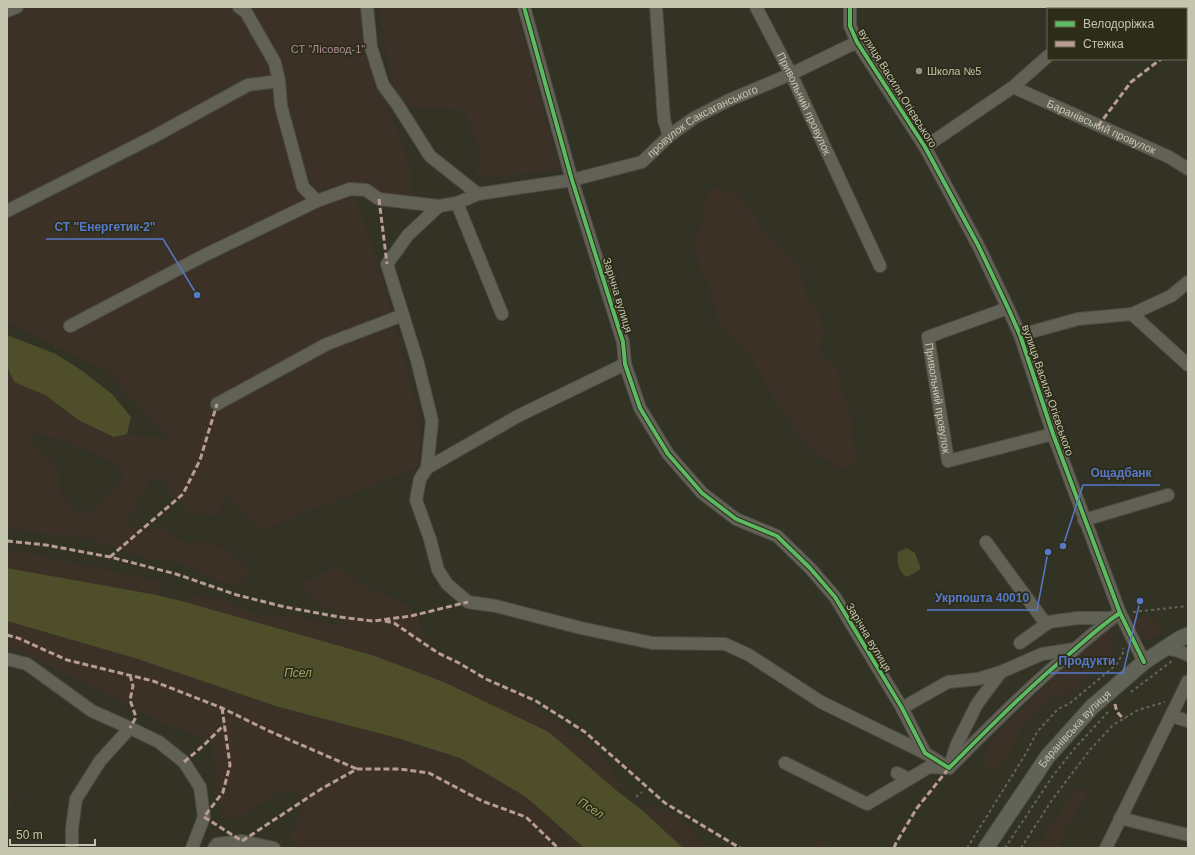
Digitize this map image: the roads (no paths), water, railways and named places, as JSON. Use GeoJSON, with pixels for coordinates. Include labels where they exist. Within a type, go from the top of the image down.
{"type":"FeatureCollection","features":[{"type":"Feature","properties":{"kind":"main road","name":"Баранівська вулиця"},"geometry":{"type":"LineString","coordinates":[[986,848],[1048,756],[1092,707],[1144,662],[1164,648],[1188,635]]}},
{"type":"Feature","properties":{"kind":"street"},"geometry":{"type":"LineString","coordinates":[[7,11],[17,7]]}},
{"type":"Feature","properties":{"kind":"street"},"geometry":{"type":"LineString","coordinates":[[70,326],[203,256],[318,201],[303,187],[281,106],[275,63],[246,12],[239,7]]}},
{"type":"Feature","properties":{"kind":"street"},"geometry":{"type":"LineString","coordinates":[[367,7],[371,47],[383,85],[430,156],[478,194]]}},
{"type":"Feature","properties":{"kind":"street","name":"Зарічна вулиця"},"geometry":{"type":"LineString","coordinates":[[524,7],[572,180],[623,342],[624,364],[640,408],[668,454],[702,493],[736,519],[777,536],[810,568],[834,598],[902,708],[925,753]]}},
{"type":"Feature","properties":{"kind":"street"},"geometry":{"type":"LineString","coordinates":[[656,7],[664,120],[669,136]]}},
{"type":"Feature","properties":{"kind":"street","name":"Привольний провулок"},"geometry":{"type":"LineString","coordinates":[[756,7],[791,74],[880,266]]}},
{"type":"Feature","properties":{"kind":"street","name":"вулиця Василя Огієвського"},"geometry":{"type":"LineString","coordinates":[[850,7],[850,26],[857,42],[925,147],[978,247],[1008,308],[1020,335],[1116,616],[1144,662]]}},
{"type":"Feature","properties":{"kind":"street","name":"провулок Саксаганського"},"geometry":{"type":"LineString","coordinates":[[318,201],[350,189],[366,190],[379,199],[439,206],[457,204],[478,194],[572,180],[642,162],[669,136],[694,118],[727,101],[791,74],[857,42]]}},
{"type":"Feature","properties":{"kind":"street"},"geometry":{"type":"LineString","coordinates":[[925,147],[1013,87],[1047,57]]}},
{"type":"Feature","properties":{"kind":"street"},"geometry":{"type":"LineString","coordinates":[[7,211],[153,137],[248,85],[278,81]]}},
{"type":"Feature","properties":{"kind":"street","name":"Баранівський провулок"},"geometry":{"type":"LineString","coordinates":[[1013,87],[1169,157],[1188,169]]}},
{"type":"Feature","properties":{"kind":"street"},"geometry":{"type":"LineString","coordinates":[[457,204],[502,314]]}},
{"type":"Feature","properties":{"kind":"street"},"geometry":{"type":"LineString","coordinates":[[439,206],[408,235],[387,264],[417,360],[432,421],[427,468],[420,479],[416,500],[430,539],[438,570],[447,584],[468,602],[496,606],[581,628],[652,642],[726,644],[749,655],[822,702],[925,753],[949,768]]}},
{"type":"Feature","properties":{"kind":"street"},"geometry":{"type":"LineString","coordinates":[[1020,335],[1078,319],[1132,314],[1171,296],[1188,282]]}},
{"type":"Feature","properties":{"kind":"street","name":"Привольний провулок"},"geometry":{"type":"LineString","coordinates":[[1008,308],[928,337],[948,461],[1053,434]]}},
{"type":"Feature","properties":{"kind":"street"},"geometry":{"type":"LineString","coordinates":[[1132,314],[1188,366]]}},
{"type":"Feature","properties":{"kind":"street"},"geometry":{"type":"LineString","coordinates":[[217,404],[326,344],[403,315]]}},
{"type":"Feature","properties":{"kind":"street"},"geometry":{"type":"LineString","coordinates":[[427,468],[518,416],[624,364]]}},
{"type":"Feature","properties":{"kind":"street"},"geometry":{"type":"LineString","coordinates":[[1084,520],[1168,495]]}},
{"type":"Feature","properties":{"kind":"street"},"geometry":{"type":"LineString","coordinates":[[986,542],[1046,624]]}},
{"type":"Feature","properties":{"kind":"street"},"geometry":{"type":"LineString","coordinates":[[1020,643],[1046,624],[1077,618],[1116,616]]}},
{"type":"Feature","properties":{"kind":"street"},"geometry":{"type":"LineString","coordinates":[[785,763],[867,804],[929,767],[949,768],[1052,668],[1116,616]]}},
{"type":"Feature","properties":{"kind":"street"},"geometry":{"type":"LineString","coordinates":[[1164,648],[1179,650],[1186,654]]}},
{"type":"Feature","properties":{"kind":"street"},"geometry":{"type":"LineString","coordinates":[[902,708],[948,682],[978,679],[1001,672],[1042,654],[1075,649]]}},
{"type":"Feature","properties":{"kind":"street"},"geometry":{"type":"LineString","coordinates":[[7,659],[27,664],[92,711],[159,742],[184,762],[200,787],[204,817],[192,848]]}},
{"type":"Feature","properties":{"kind":"street"},"geometry":{"type":"LineString","coordinates":[[949,768],[957,744],[978,704],[1001,672]]}},
{"type":"Feature","properties":{"kind":"street"},"geometry":{"type":"LineString","coordinates":[[1106,848],[1188,681]]}},
{"type":"Feature","properties":{"kind":"street"},"geometry":{"type":"LineString","coordinates":[[1171,716],[1188,722]]}},
{"type":"Feature","properties":{"kind":"street"},"geometry":{"type":"LineString","coordinates":[[72,848],[72,828],[76,798],[100,761],[130,728]]}},
{"type":"Feature","properties":{"kind":"street"},"geometry":{"type":"LineString","coordinates":[[897,773],[909,779]]}},
{"type":"Feature","properties":{"kind":"street"},"geometry":{"type":"LineString","coordinates":[[1120,818],[1188,835]]}},
{"type":"Feature","properties":{"kind":"street"},"geometry":{"type":"LineString","coordinates":[[214,848],[216,844],[242,841],[274,848]]}},
{"type":"Feature","properties":{"kind":"water"},"geometry":{"type":"Polygon","coordinates":[[[7,335],[56,354],[81,370],[112,394],[131,417],[127,434],[114,437],[80,421],[45,395],[14,382],[7,366],[7,335]]]}},
{"type":"Feature","properties":{"kind":"water"},"geometry":{"type":"Polygon","coordinates":[[[907,548],[915,553],[921,569],[907,577],[900,570],[898,552],[907,548]]]}},
{"type":"Feature","properties":{"kind":"water","name":"Псел"},"geometry":{"type":"Polygon","coordinates":[[[7,568],[157,595],[185,602],[375,656],[446,683],[549,732],[617,791],[642,810],[683,848],[584,848],[526,797],[460,758],[397,738],[279,707],[138,659],[7,621],[7,568]]]}},
{"type":"Feature","properties":{"kind":"place","name":"Школа №5"},"geometry":{"type":"Point","coordinates":[919,71]}},
{"type":"Feature","properties":{"kind":"place","name":"СТ \"Енергетик-2\""},"geometry":{"type":"Point","coordinates":[197,295]}},
{"type":"Feature","properties":{"kind":"place","name":"Ощадбанк"},"geometry":{"type":"Point","coordinates":[1063,546]}},
{"type":"Feature","properties":{"kind":"place","name":"Укрпошта 40010"},"geometry":{"type":"Point","coordinates":[1048,552]}},
{"type":"Feature","properties":{"kind":"place","name":"Продукти"},"geometry":{"type":"Point","coordinates":[1140,601]}},
{"type":"Feature","properties":{"kind":"park label","name":"СТ \"Лісовод-1\""},"geometry":{"type":"Point","coordinates":[328,49]}}]}
